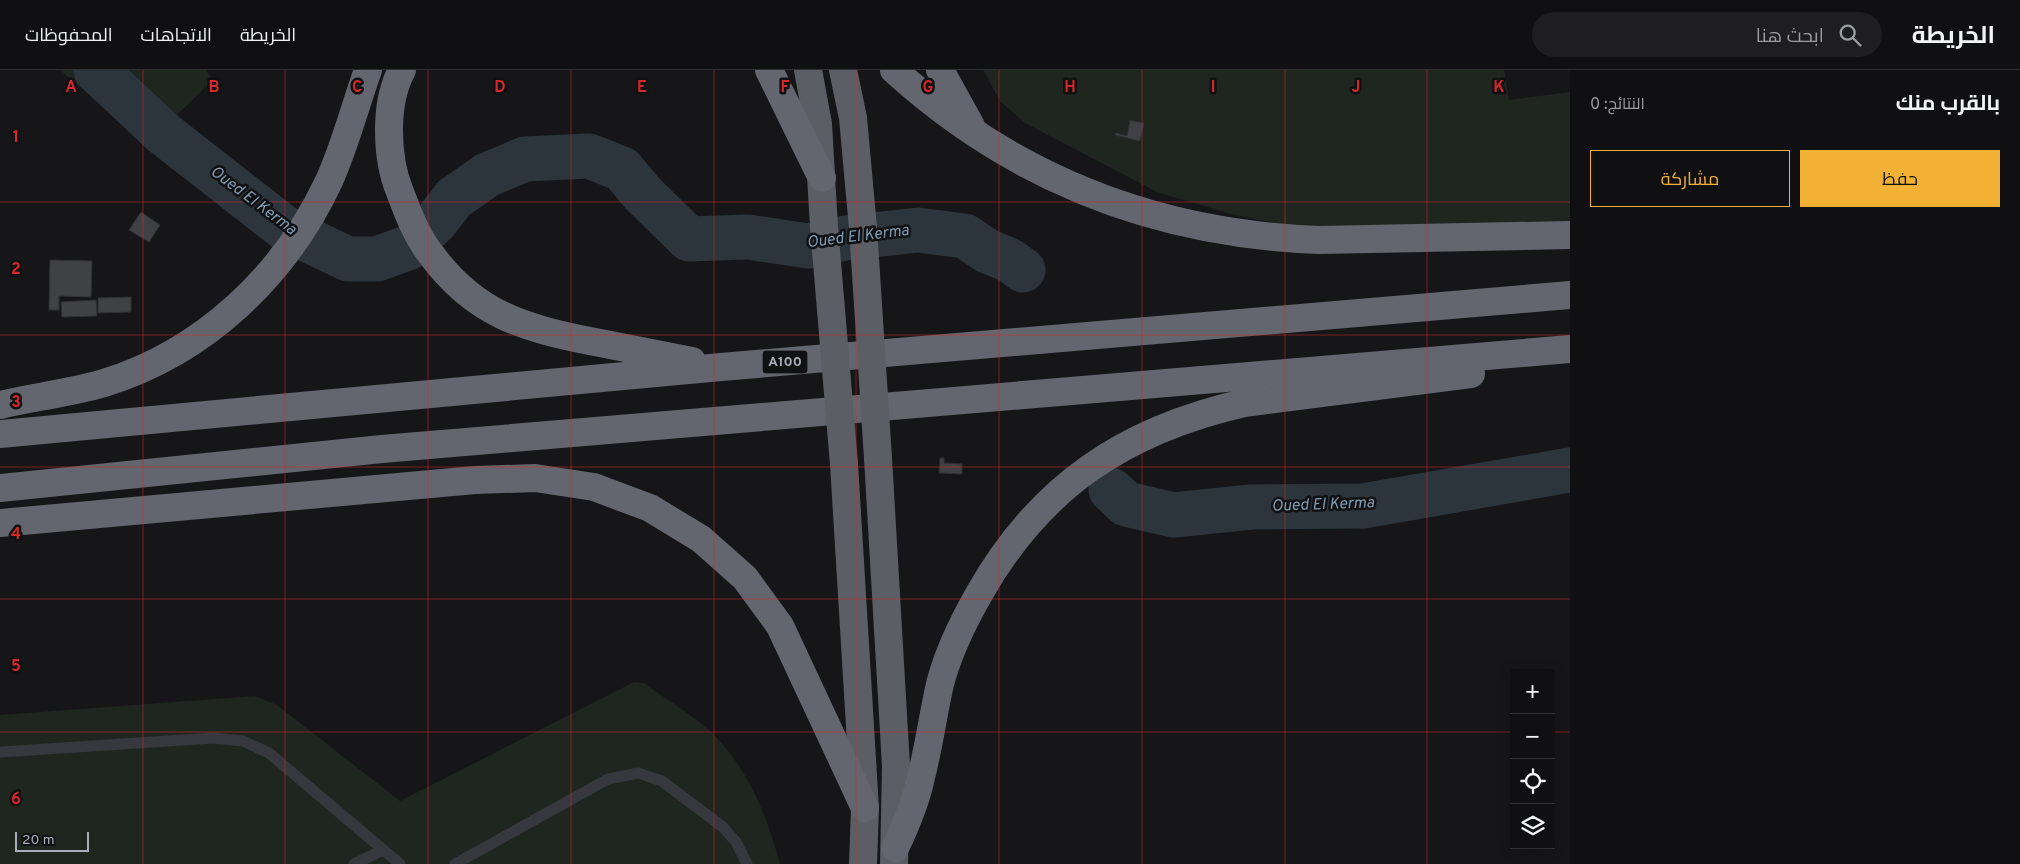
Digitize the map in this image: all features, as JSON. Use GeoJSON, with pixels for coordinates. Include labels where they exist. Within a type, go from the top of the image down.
{"type":"FeatureCollection","features":[{"type":"Feature","properties":{"kind":"highway"},"geometry":{"type":"LineString","coordinates":[[0,405],[103,383],[136,371],[197,338],[252,293],[275,268],[314,210],[330,179],[368,70]]}},
{"type":"Feature","properties":{"kind":"highway"},"geometry":{"type":"LineString","coordinates":[[402,70],[391,108],[389,144],[395,180],[408,213],[429,252],[460,287],[498,314],[519,324],[541,331],[721,367]]}},
{"type":"Feature","properties":{"kind":"highway"},"geometry":{"type":"LineString","coordinates":[[769,70],[822,178]]}},
{"type":"Feature","properties":{"kind":"highway"},"geometry":{"type":"LineString","coordinates":[[808,70],[818,124],[824,227],[844,464],[865,808],[863,864]]}},
{"type":"Feature","properties":{"kind":"highway"},"geometry":{"type":"LineString","coordinates":[[843,70],[854,127],[863,228],[896,766],[895,856]]}},
{"type":"Feature","properties":{"kind":"highway"},"geometry":{"type":"LineString","coordinates":[[894,70],[942,110],[975,134],[1046,175],[1083,191],[1159,218],[1239,234],[1320,240],[1570,235]]}},
{"type":"Feature","properties":{"kind":"highway"},"geometry":{"type":"LineString","coordinates":[[940,70],[975,134]]}},
{"type":"Feature","properties":{"kind":"highway","name":"A100"},"geometry":{"type":"LineString","coordinates":[[0,434],[721,367],[1570,295]]}},
{"type":"Feature","properties":{"kind":"highway"},"geometry":{"type":"LineString","coordinates":[[895,856],[922,777],[941,683],[970,610],[990,575],[1013,542],[1039,511],[1094,465],[1153,431],[1213,410],[1244,403],[1464,376],[1570,350]]}},
{"type":"Feature","properties":{"kind":"highway"},"geometry":{"type":"LineString","coordinates":[[0,488],[392,448],[1570,350]]}},
{"type":"Feature","properties":{"kind":"highway"},"geometry":{"type":"LineString","coordinates":[[0,523],[476,480],[535,478],[594,487],[650,508],[701,538],[745,578],[780,626],[865,808]]}},
{"type":"Feature","properties":{"kind":"lane"},"geometry":{"type":"LineString","coordinates":[[0,752],[214,738],[243,741],[269,753],[400,864]]}},
{"type":"Feature","properties":{"kind":"lane"},"geometry":{"type":"LineString","coordinates":[[455,864],[608,779],[638,773],[662,781],[723,827],[736,842],[747,864]]}},
{"type":"Feature","properties":{"kind":"lane"},"geometry":{"type":"LineString","coordinates":[[354,864],[384,850]]}},
{"type":"Feature","properties":{"kind":"shaded area"},"geometry":{"type":"Polygon","coordinates":[[[60,70],[206,70],[213,80],[147,144],[60,70]]]}},
{"type":"Feature","properties":{"kind":"shaded area"},"geometry":{"type":"Polygon","coordinates":[[[983,70],[1504,70],[1509,100],[1570,92],[1570,225],[1339,229],[1275,223],[1231,214],[1157,192],[1025,123],[1000,101],[983,70]]]}},
{"type":"Feature","properties":{"kind":"shaded area"},"geometry":{"type":"Polygon","coordinates":[[[634,682],[644,683],[692,717],[710,731],[729,752],[756,797],[770,830],[780,864],[0,864],[0,715],[255,696],[277,705],[400,801],[634,682]]]}},
{"type":"Feature","properties":{"kind":"building"},"geometry":{"type":"Polygon","coordinates":[[[1130,120],[1144,123],[1140,141],[1115,135],[1116,133],[1127,136],[1130,120]]]}},
{"type":"Feature","properties":{"kind":"building"},"geometry":{"type":"Polygon","coordinates":[[[141,212],[160,225],[149,242],[129,230],[141,212]]]}},
{"type":"Feature","properties":{"kind":"building"},"geometry":{"type":"Polygon","coordinates":[[[50,260],[92,261],[91,297],[59,296],[59,310],[49,310],[50,260]]]}},
{"type":"Feature","properties":{"kind":"building"},"geometry":{"type":"Polygon","coordinates":[[[131,297],[131,312],[98,313],[98,298],[131,297]]]}},
{"type":"Feature","properties":{"kind":"building"},"geometry":{"type":"Polygon","coordinates":[[[96,300],[97,316],[62,317],[61,302],[96,300]]]}},
{"type":"Feature","properties":{"kind":"building"},"geometry":{"type":"Polygon","coordinates":[[[940,458],[944,458],[944,463],[962,464],[962,474],[939,473],[940,458]]]}},
{"type":"Feature","properties":{"kind":"waterway","name":"Oued El Kerma"},"geometry":{"type":"LineString","coordinates":[[96,70],[163,133],[287,230],[348,259],[377,259],[410,247],[437,220],[454,198],[487,175],[525,159],[589,156],[622,169],[643,194],[689,239],[748,237],[808,246],[845,238],[918,230],[965,236],[987,251],[1009,260],[1023,270]]}},
{"type":"Feature","properties":{"kind":"waterway","name":"Oued El Kerma"},"geometry":{"type":"LineString","coordinates":[[1111,490],[1126,504],[1174,515],[1251,507],[1363,506],[1570,470]]}}]}
